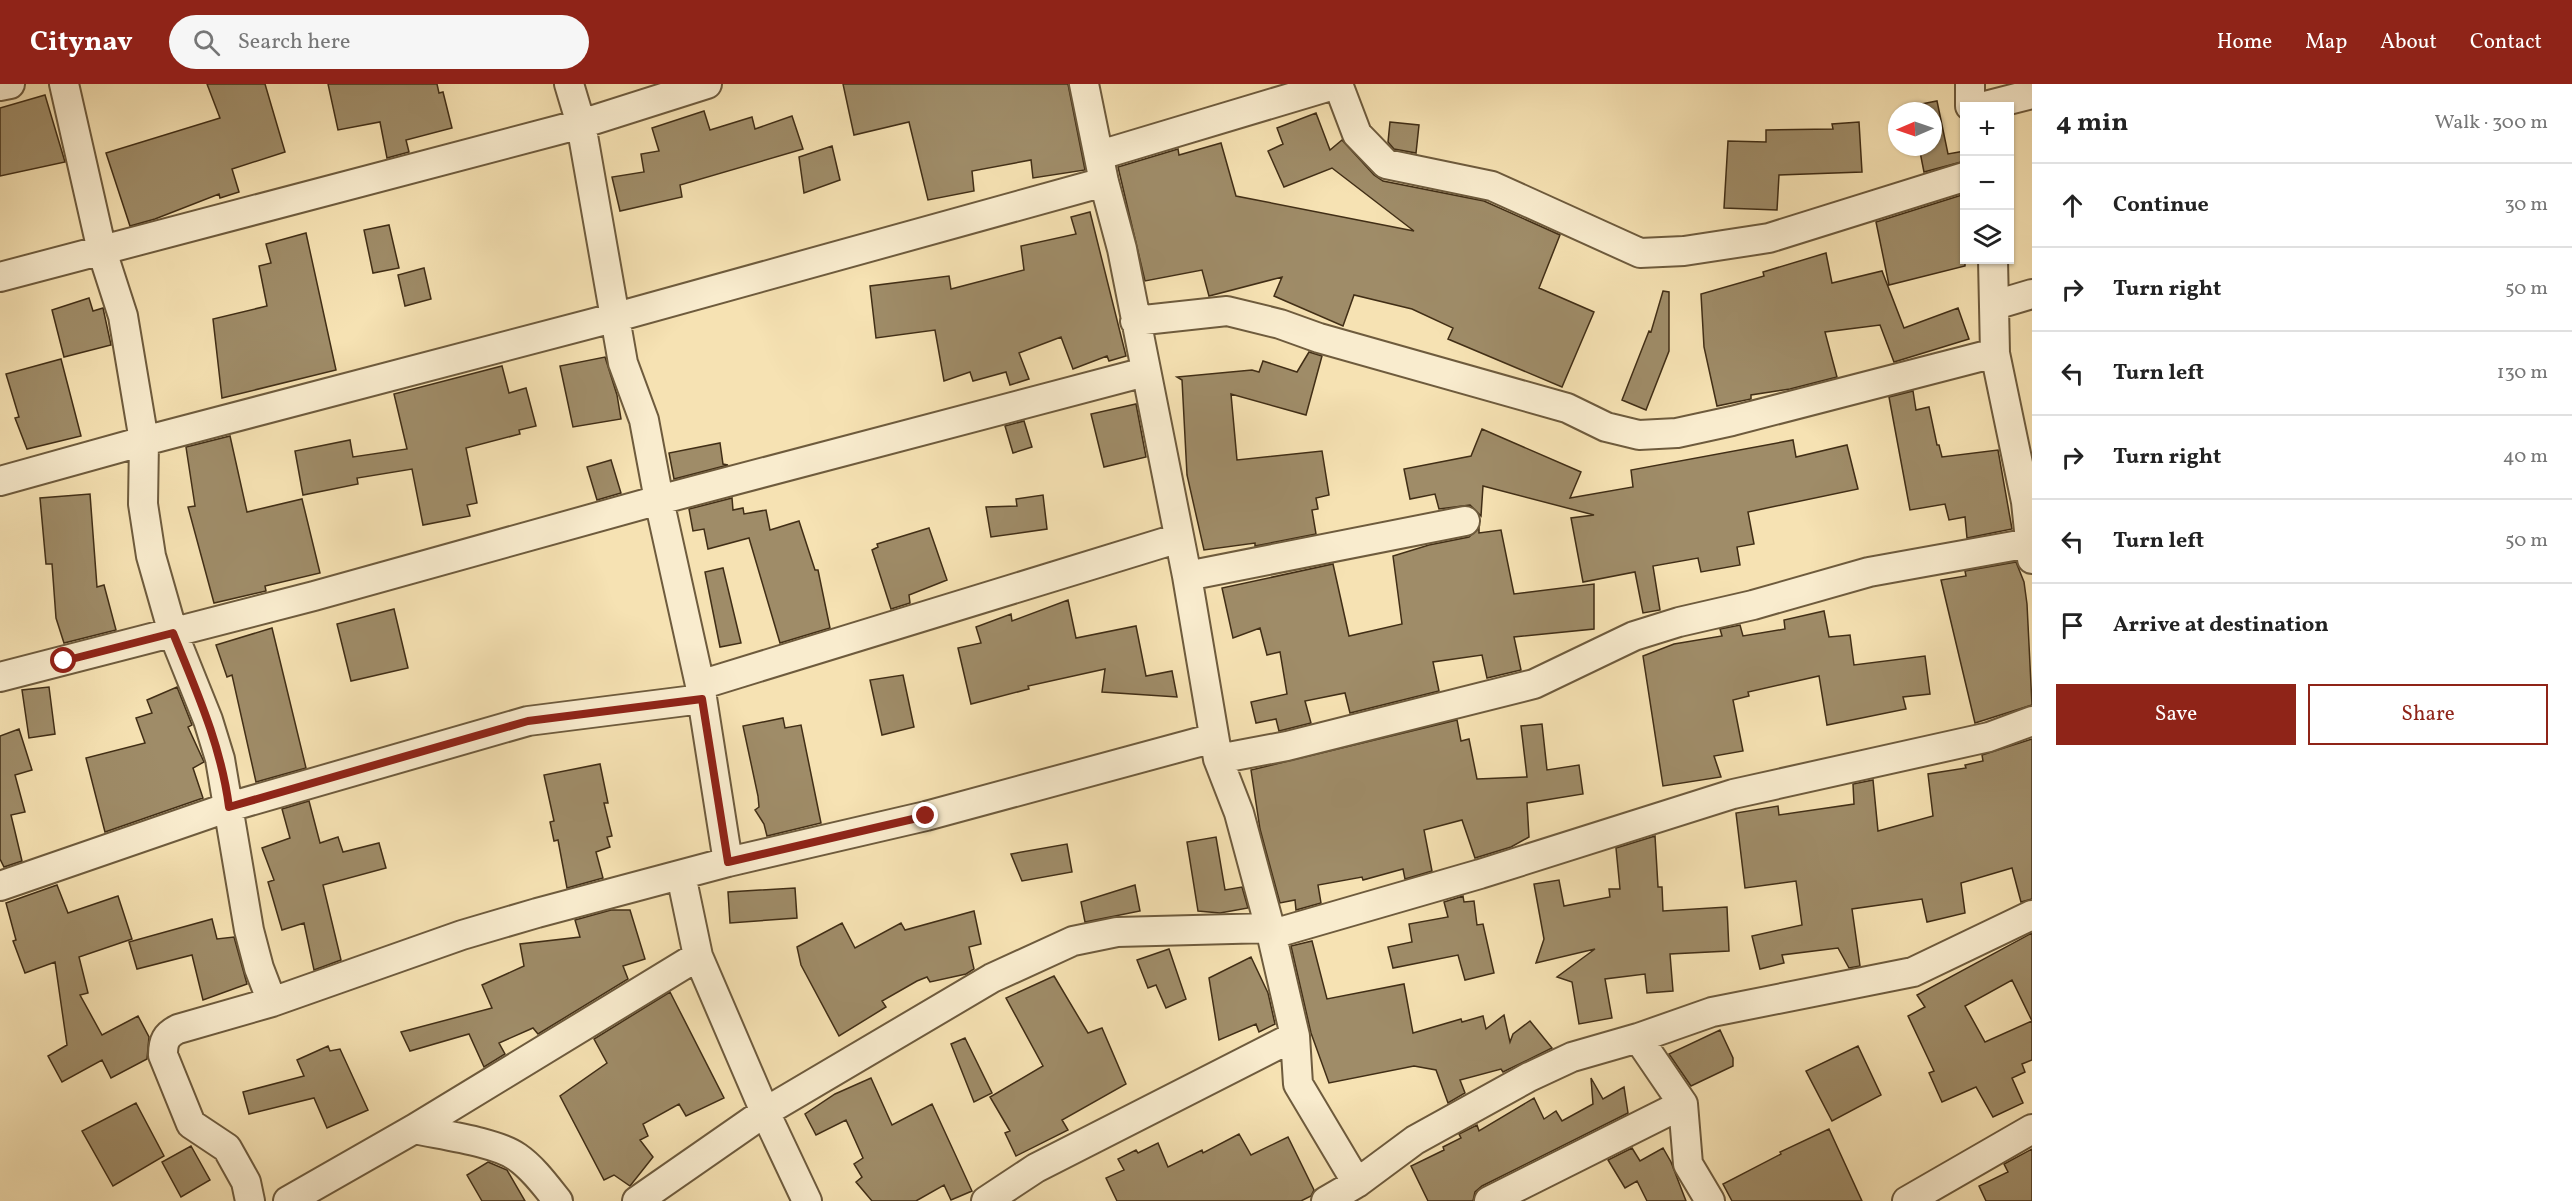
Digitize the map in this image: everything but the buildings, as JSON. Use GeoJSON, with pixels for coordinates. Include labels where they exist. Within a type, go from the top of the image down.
{"type":"FeatureCollection","features":[{"type":"Feature","properties":{"kind":"street"},"geometry":{"type":"LineString","coordinates":[[0,86],[10,84]]}},
{"type":"Feature","properties":{"kind":"street"},"geometry":{"type":"LineString","coordinates":[[64,84],[102,251],[123,316],[144,441],[143,504],[149,545],[173,633],[208,720],[220,759],[249,930],[259,968],[272,1002]]}},
{"type":"Feature","properties":{"kind":"street"},"geometry":{"type":"LineString","coordinates":[[569,84],[581,124],[602,236],[613,318],[623,363],[644,420],[701,692],[728,862]]}},
{"type":"Feature","properties":{"kind":"street"},"geometry":{"type":"LineString","coordinates":[[0,277],[581,124],[707,84]]}},
{"type":"Feature","properties":{"kind":"street"},"geometry":{"type":"LineString","coordinates":[[1084,84],[1122,249],[1187,576],[1216,748],[1239,813],[1270,928],[1295,1036],[1298,1084],[1357,1183]]}},
{"type":"Feature","properties":{"kind":"street"},"geometry":{"type":"LineString","coordinates":[[0,481],[613,318],[1102,169],[1338,84],[1357,134],[1386,164],[1492,186],[1640,254],[1684,251],[1769,238],[1960,179]]}},
{"type":"Feature","properties":{"kind":"street"},"geometry":{"type":"LineString","coordinates":[[1970,84],[1970,102]]}},
{"type":"Feature","properties":{"kind":"street"},"geometry":{"type":"LineString","coordinates":[[2001,102],[2032,94]]}},
{"type":"Feature","properties":{"kind":"street"},"geometry":{"type":"LineString","coordinates":[[250,1201],[246,1182],[227,1148],[191,1124],[163,1055],[163,1043],[168,1034],[178,1029],[272,1002],[462,935],[681,874],[1216,748],[1287,746],[1534,684],[1634,636],[1869,572],[2031,551],[2029,501],[1995,353],[1993,264]]}},
{"type":"Feature","properties":{"kind":"street"},"geometry":{"type":"LineString","coordinates":[[1995,305],[2032,294]]}},
{"type":"Feature","properties":{"kind":"street"},"geometry":{"type":"LineString","coordinates":[[1135,321],[1227,311],[1238,313],[1567,408],[1606,427],[1639,435],[1677,434],[1995,353]]}},
{"type":"Feature","properties":{"kind":"street"},"geometry":{"type":"LineString","coordinates":[[0,677],[173,633],[659,500],[1145,372]]}},
{"type":"Feature","properties":{"kind":"street"},"geometry":{"type":"LineString","coordinates":[[1187,576],[1465,521]]}},
{"type":"Feature","properties":{"kind":"street"},"geometry":{"type":"LineString","coordinates":[[0,886],[229,807],[528,721],[701,692],[1179,538]]}},
{"type":"Feature","properties":{"kind":"street"},"geometry":{"type":"LineString","coordinates":[[637,1201],[765,1112],[992,978],[1073,941],[1118,932],[1270,928],[1283,930],[1480,874],[1733,794],[1989,736],[2032,721]]}},
{"type":"Feature","properties":{"kind":"street"},"geometry":{"type":"LineString","coordinates":[[681,874],[698,956],[765,1112],[807,1201]]}},
{"type":"Feature","properties":{"kind":"street"},"geometry":{"type":"LineString","coordinates":[[1326,1201],[1357,1183],[1415,1140],[1529,1077],[1572,1057],[1638,1038],[1712,1012],[1913,972],[2032,915]]}},
{"type":"Feature","properties":{"kind":"street"},"geometry":{"type":"LineString","coordinates":[[288,1201],[414,1129],[698,956]]}},
{"type":"Feature","properties":{"kind":"street"},"geometry":{"type":"LineString","coordinates":[[986,1201],[1036,1168],[1295,1036]]}},
{"type":"Feature","properties":{"kind":"street"},"geometry":{"type":"LineString","coordinates":[[1638,1038],[1683,1104],[1688,1164],[1710,1201]]}},
{"type":"Feature","properties":{"kind":"street"},"geometry":{"type":"LineString","coordinates":[[1489,1201],[1683,1104]]}},
{"type":"Feature","properties":{"kind":"street"},"geometry":{"type":"LineString","coordinates":[[414,1129],[484,1144],[516,1156],[543,1181],[558,1201]]}},
{"type":"Feature","properties":{"kind":"street"},"geometry":{"type":"LineString","coordinates":[[1907,1201],[2032,1129]]}},
{"type":"Feature","properties":{"kind":"route"},"geometry":{"type":"LineString","coordinates":[[64,661],[173,633],[208,720],[220,759],[229,807],[528,721],[702,699],[728,862],[926,816]]}}]}
